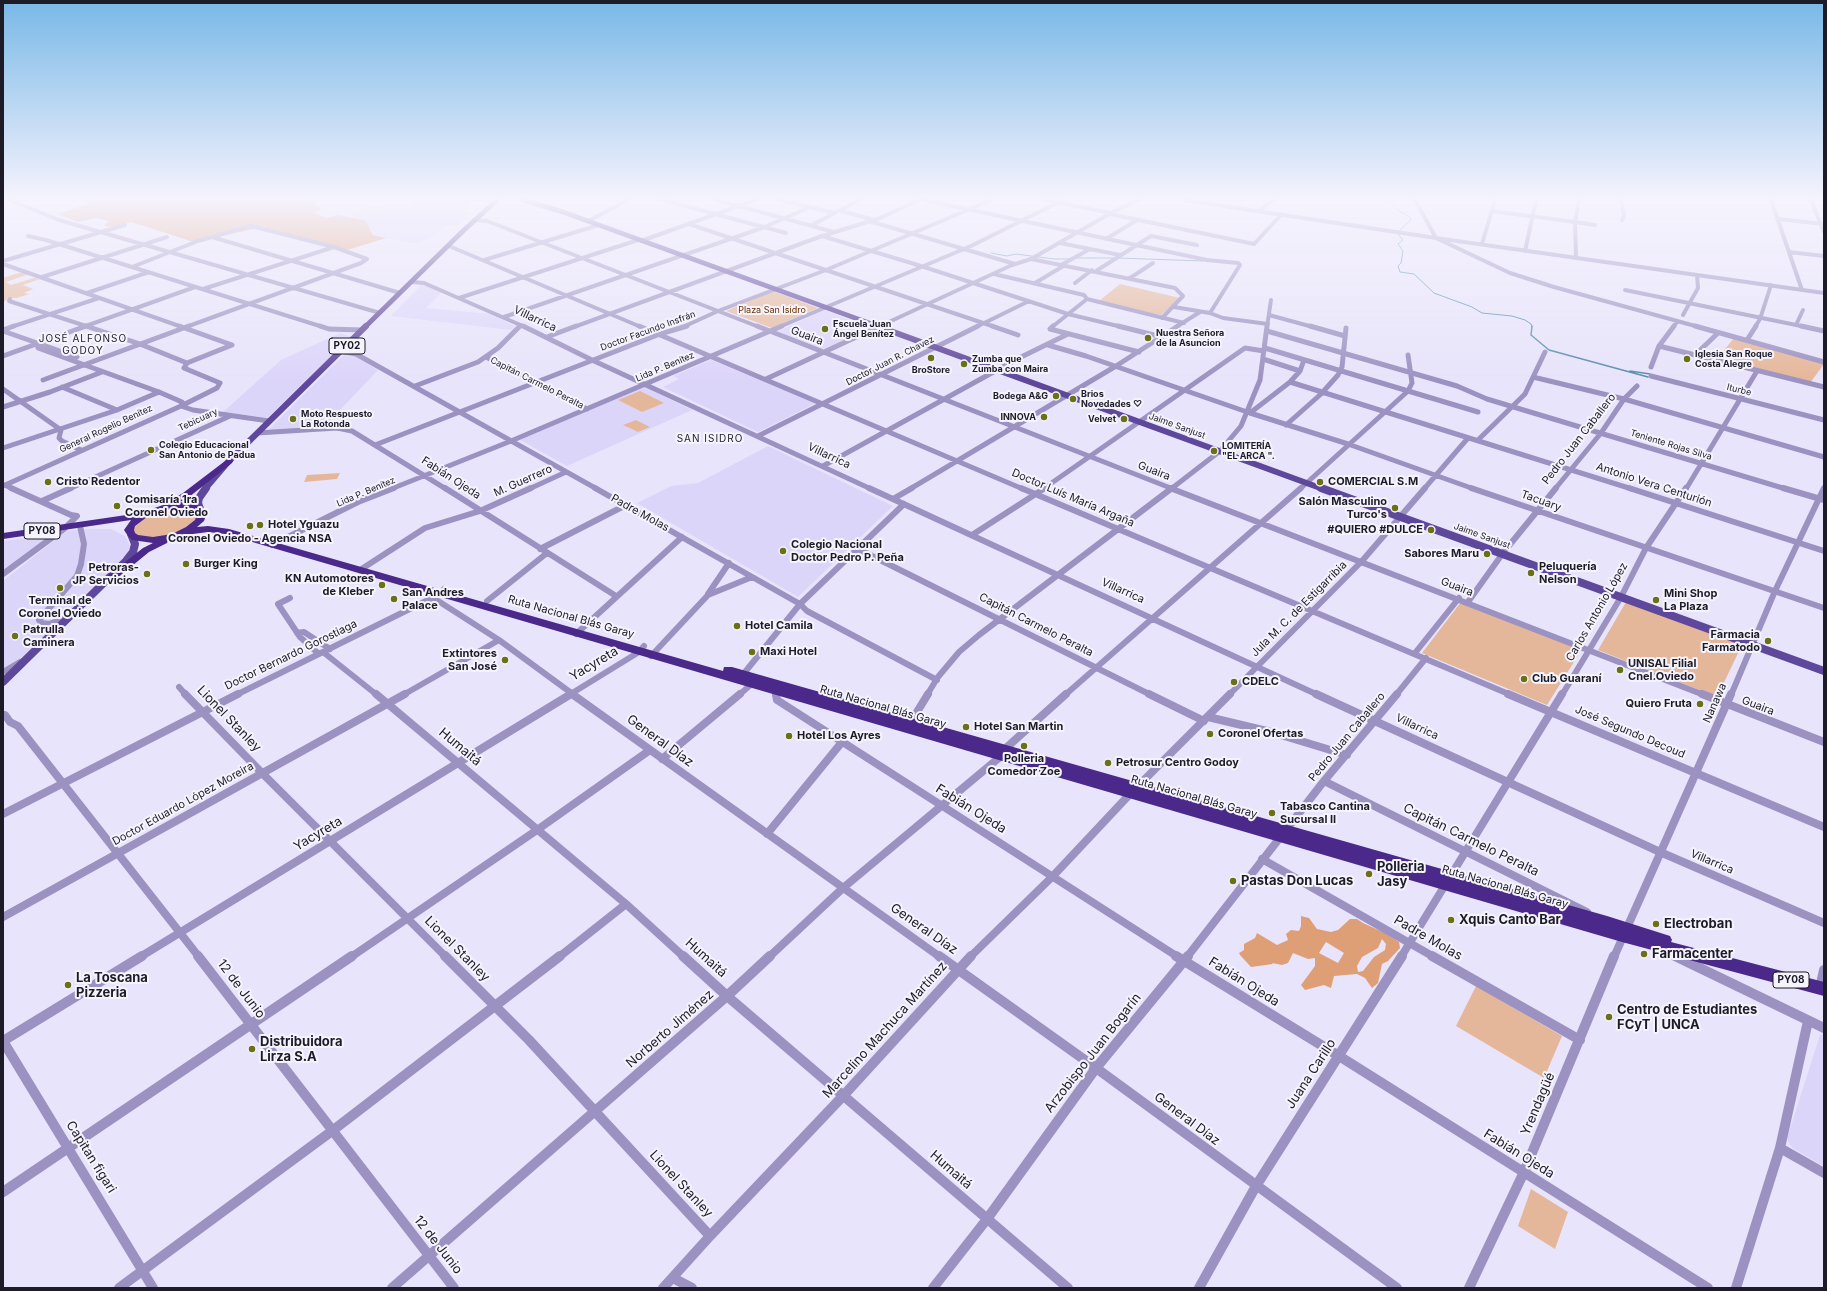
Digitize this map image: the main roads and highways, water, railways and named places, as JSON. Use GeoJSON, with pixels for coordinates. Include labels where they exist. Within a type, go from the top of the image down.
{"type":"FeatureCollection","features":[{"type":"Feature","properties":{"kind":"highway","name":"PY02"},"geometry":{"type":"LineString","coordinates":[[130,533],[131,525],[144,515],[186,495],[229,461]]}},
{"type":"Feature","properties":{"kind":"highway","name":"PY02"},"geometry":{"type":"LineString","coordinates":[[161,508],[189,505],[200,515]]}},
{"type":"Feature","properties":{"kind":"highway","name":"PY08"},"geometry":{"type":"LineString","coordinates":[[3,536],[80,526],[144,515]]}},
{"type":"Feature","properties":{"kind":"highway"},"geometry":{"type":"LineString","coordinates":[[106,582],[146,550],[179,534],[200,515]]}},
{"type":"Feature","properties":{"kind":"highway","name":"Ruta Nacional Blás Garay"},"geometry":{"type":"LineString","coordinates":[[200,515],[275,543]]}},
{"type":"Feature","properties":{"kind":"highway","name":"PY08"},"geometry":{"type":"LineString","coordinates":[[80,526],[117,527],[130,533]]}},
{"type":"Feature","properties":{"kind":"highway","name":"Ruta Nacional Blás Garay"},"geometry":{"type":"LineString","coordinates":[[130,533],[135,538],[153,540],[179,534],[214,529],[275,543],[363,568],[439,593],[910,725],[1759,971]]}},
{"type":"Feature","properties":{"kind":"highway","name":"Ruta Nacional Blás Garay"},"geometry":{"type":"LineString","coordinates":[[439,593],[487,601],[579,631]]}},
{"type":"Feature","properties":{"kind":"highway","name":"Ruta Nacional Blás Garay"},"geometry":{"type":"LineString","coordinates":[[755,681],[776,692],[910,725]]}},
{"type":"Feature","properties":{"kind":"highway","name":"Ruta Nacional Blás Garay"},"geometry":{"type":"LineString","coordinates":[[1449,881],[1607,922],[1646,942],[1822,988]]}},
{"type":"Feature","properties":{"kind":"main road","name":"PY02"},"geometry":{"type":"LineString","coordinates":[[200,515],[198,503],[199,498],[229,461],[434,260]]}},
{"type":"Feature","properties":{"kind":"main road","name":"Jaime Sanjust"},"geometry":{"type":"LineString","coordinates":[[695,260],[1308,482],[1824,671]]}},
{"type":"Feature","properties":{"kind":"main road"},"geometry":{"type":"LineString","coordinates":[[3,682],[106,582],[133,552],[135,544],[130,533]]}},
{"type":"Feature","properties":{"kind":"waterway"},"geometry":{"type":"LineString","coordinates":[[1182,260],[1203,261]]}},
{"type":"Feature","properties":{"kind":"waterway"},"geometry":{"type":"LineString","coordinates":[[1401,260],[1398,266],[1400,272],[1414,274],[1434,293],[1472,307],[1482,313],[1512,316],[1525,320],[1531,324],[1532,327]]}},
{"type":"Feature","properties":{"kind":"waterway"},"geometry":{"type":"LineString","coordinates":[[1532,327],[1531,335],[1549,350],[1648,377]]}},
{"type":"Feature","properties":{"kind":"waterway"},"geometry":{"type":"LineString","coordinates":[[1630,371],[1650,374]]}},
{"type":"Feature","properties":{"kind":"place","name":"Escuela Juan Ángel Benítez"},"geometry":{"type":"Point","coordinates":[825,329]}},
{"type":"Feature","properties":{"kind":"place","name":"Nuestra Señora de la Asuncion"},"geometry":{"type":"Point","coordinates":[1148,338]}},
{"type":"Feature","properties":{"kind":"place","name":"BroStore"},"geometry":{"type":"Point","coordinates":[931,358]}},
{"type":"Feature","properties":{"kind":"place","name":"Iglesia San Roque Costa Alegre"},"geometry":{"type":"Point","coordinates":[1687,359]}},
{"type":"Feature","properties":{"kind":"place","name":"Zumba que Zumba con Maira"},"geometry":{"type":"Point","coordinates":[964,364]}},
{"type":"Feature","properties":{"kind":"place","name":"Bodega A&G"},"geometry":{"type":"Point","coordinates":[1056,396]}},
{"type":"Feature","properties":{"kind":"place","name":"Brios Novedades ♡"},"geometry":{"type":"Point","coordinates":[1073,399]}},
{"type":"Feature","properties":{"kind":"place","name":"INNOVA"},"geometry":{"type":"Point","coordinates":[1044,417]}},
{"type":"Feature","properties":{"kind":"place","name":"Moto Respuesto La Rotonda"},"geometry":{"type":"Point","coordinates":[293,419]}},
{"type":"Feature","properties":{"kind":"place","name":"Velvet"},"geometry":{"type":"Point","coordinates":[1124,419]}},
{"type":"Feature","properties":{"kind":"place","name":"Colegio Educacional San Antonio de Padua"},"geometry":{"type":"Point","coordinates":[151,450]}},
{"type":"Feature","properties":{"kind":"place","name":"LOMITERÍA \"EL ARCA \"."},"geometry":{"type":"Point","coordinates":[1214,451]}},
{"type":"Feature","properties":{"kind":"place","name":"Cristo Redentor"},"geometry":{"type":"Point","coordinates":[48,482]}},
{"type":"Feature","properties":{"kind":"place","name":"COMERCIAL S.M"},"geometry":{"type":"Point","coordinates":[1320,482]}},
{"type":"Feature","properties":{"kind":"place","name":"Comisaría 1ra Coronel Oviedo"},"geometry":{"type":"Point","coordinates":[117,506]}},
{"type":"Feature","properties":{"kind":"place","name":"Salón Masculino Turco's"},"geometry":{"type":"Point","coordinates":[1395,508]}},
{"type":"Feature","properties":{"kind":"place","name":"Hotel Yguazu"},"geometry":{"type":"Point","coordinates":[260,525]}},
{"type":"Feature","properties":{"kind":"place","name":"Coronel Oviedo - Agencia NSA"},"geometry":{"type":"Point","coordinates":[250,526]}},
{"type":"Feature","properties":{"kind":"place","name":"#QUIERO #DULCE"},"geometry":{"type":"Point","coordinates":[1431,530]}},
{"type":"Feature","properties":{"kind":"place","name":"Colegio Nacional Doctor Pedro P. Peña"},"geometry":{"type":"Point","coordinates":[783,551]}},
{"type":"Feature","properties":{"kind":"place","name":"Sabores Maru"},"geometry":{"type":"Point","coordinates":[1487,554]}},
{"type":"Feature","properties":{"kind":"place","name":"Burger King"},"geometry":{"type":"Point","coordinates":[186,564]}},
{"type":"Feature","properties":{"kind":"place","name":"Peluquería Nelson"},"geometry":{"type":"Point","coordinates":[1531,573]}},
{"type":"Feature","properties":{"kind":"place","name":"Petroras- JP Servicios"},"geometry":{"type":"Point","coordinates":[147,574]}},
{"type":"Feature","properties":{"kind":"place","name":"KN Automotores de Kleber"},"geometry":{"type":"Point","coordinates":[382,585]}},
{"type":"Feature","properties":{"kind":"place","name":"Terminal de Coronel Oviedo"},"geometry":{"type":"Point","coordinates":[60,588]}},
{"type":"Feature","properties":{"kind":"place","name":"San Andres Palace"},"geometry":{"type":"Point","coordinates":[394,599]}},
{"type":"Feature","properties":{"kind":"place","name":"Mini Shop La Plaza"},"geometry":{"type":"Point","coordinates":[1656,600]}},
{"type":"Feature","properties":{"kind":"place","name":"Hotel Camila"},"geometry":{"type":"Point","coordinates":[737,626]}},
{"type":"Feature","properties":{"kind":"place","name":"Patrulla Caminera"},"geometry":{"type":"Point","coordinates":[15,636]}},
{"type":"Feature","properties":{"kind":"place","name":"Farmacia Farmatodo"},"geometry":{"type":"Point","coordinates":[1768,641]}},
{"type":"Feature","properties":{"kind":"place","name":"Maxi Hotel"},"geometry":{"type":"Point","coordinates":[752,652]}},
{"type":"Feature","properties":{"kind":"place","name":"Extintores San José"},"geometry":{"type":"Point","coordinates":[505,660]}},
{"type":"Feature","properties":{"kind":"place","name":"UNISAL Filial Cnel.Oviedo"},"geometry":{"type":"Point","coordinates":[1620,670]}},
{"type":"Feature","properties":{"kind":"place","name":"Club Guaraní"},"geometry":{"type":"Point","coordinates":[1524,679]}},
{"type":"Feature","properties":{"kind":"place","name":"CDELC"},"geometry":{"type":"Point","coordinates":[1234,682]}},
{"type":"Feature","properties":{"kind":"place","name":"Quiero Fruta"},"geometry":{"type":"Point","coordinates":[1700,704]}},
{"type":"Feature","properties":{"kind":"place","name":"Hotel San Martin"},"geometry":{"type":"Point","coordinates":[966,727]}},
{"type":"Feature","properties":{"kind":"place","name":"Coronel Ofertas"},"geometry":{"type":"Point","coordinates":[1210,734]}},
{"type":"Feature","properties":{"kind":"place","name":"Hotel Los Ayres"},"geometry":{"type":"Point","coordinates":[789,736]}},
{"type":"Feature","properties":{"kind":"place","name":"Polleria Comedor Zoe"},"geometry":{"type":"Point","coordinates":[1024,746]}},
{"type":"Feature","properties":{"kind":"place","name":"Petrosur Centro Godoy"},"geometry":{"type":"Point","coordinates":[1108,763]}},
{"type":"Feature","properties":{"kind":"place","name":"Tabasco Cantina Sucursal II"},"geometry":{"type":"Point","coordinates":[1272,813]}},
{"type":"Feature","properties":{"kind":"place","name":"Polleria Jasy"},"geometry":{"type":"Point","coordinates":[1369,874]}},
{"type":"Feature","properties":{"kind":"place","name":"Pastas Don Lucas"},"geometry":{"type":"Point","coordinates":[1233,881]}},
{"type":"Feature","properties":{"kind":"place","name":"Xquis Canto Bar"},"geometry":{"type":"Point","coordinates":[1451,920]}},
{"type":"Feature","properties":{"kind":"place","name":"Electroban"},"geometry":{"type":"Point","coordinates":[1656,924]}},
{"type":"Feature","properties":{"kind":"place","name":"Farmacenter"},"geometry":{"type":"Point","coordinates":[1644,954]}},
{"type":"Feature","properties":{"kind":"place","name":"La Toscana Pizzeria"},"geometry":{"type":"Point","coordinates":[68,985]}},
{"type":"Feature","properties":{"kind":"place","name":"Centro de Estudiantes FCyT | UNCA"},"geometry":{"type":"Point","coordinates":[1609,1017]}},
{"type":"Feature","properties":{"kind":"place","name":"Distribuidora Lirza S.A"},"geometry":{"type":"Point","coordinates":[252,1049]}},
{"type":"Feature","properties":{"kind":"district","name":"JOSÉ ALFONSO GODOY"},"geometry":{"type":"Point","coordinates":[83,344]}},
{"type":"Feature","properties":{"kind":"district","name":"SAN ISIDRO"},"geometry":{"type":"Point","coordinates":[710,439]}},
{"type":"Feature","properties":{"kind":"park label","name":"Plaza San Isidro"},"geometry":{"type":"Point","coordinates":[772,310]}}]}
